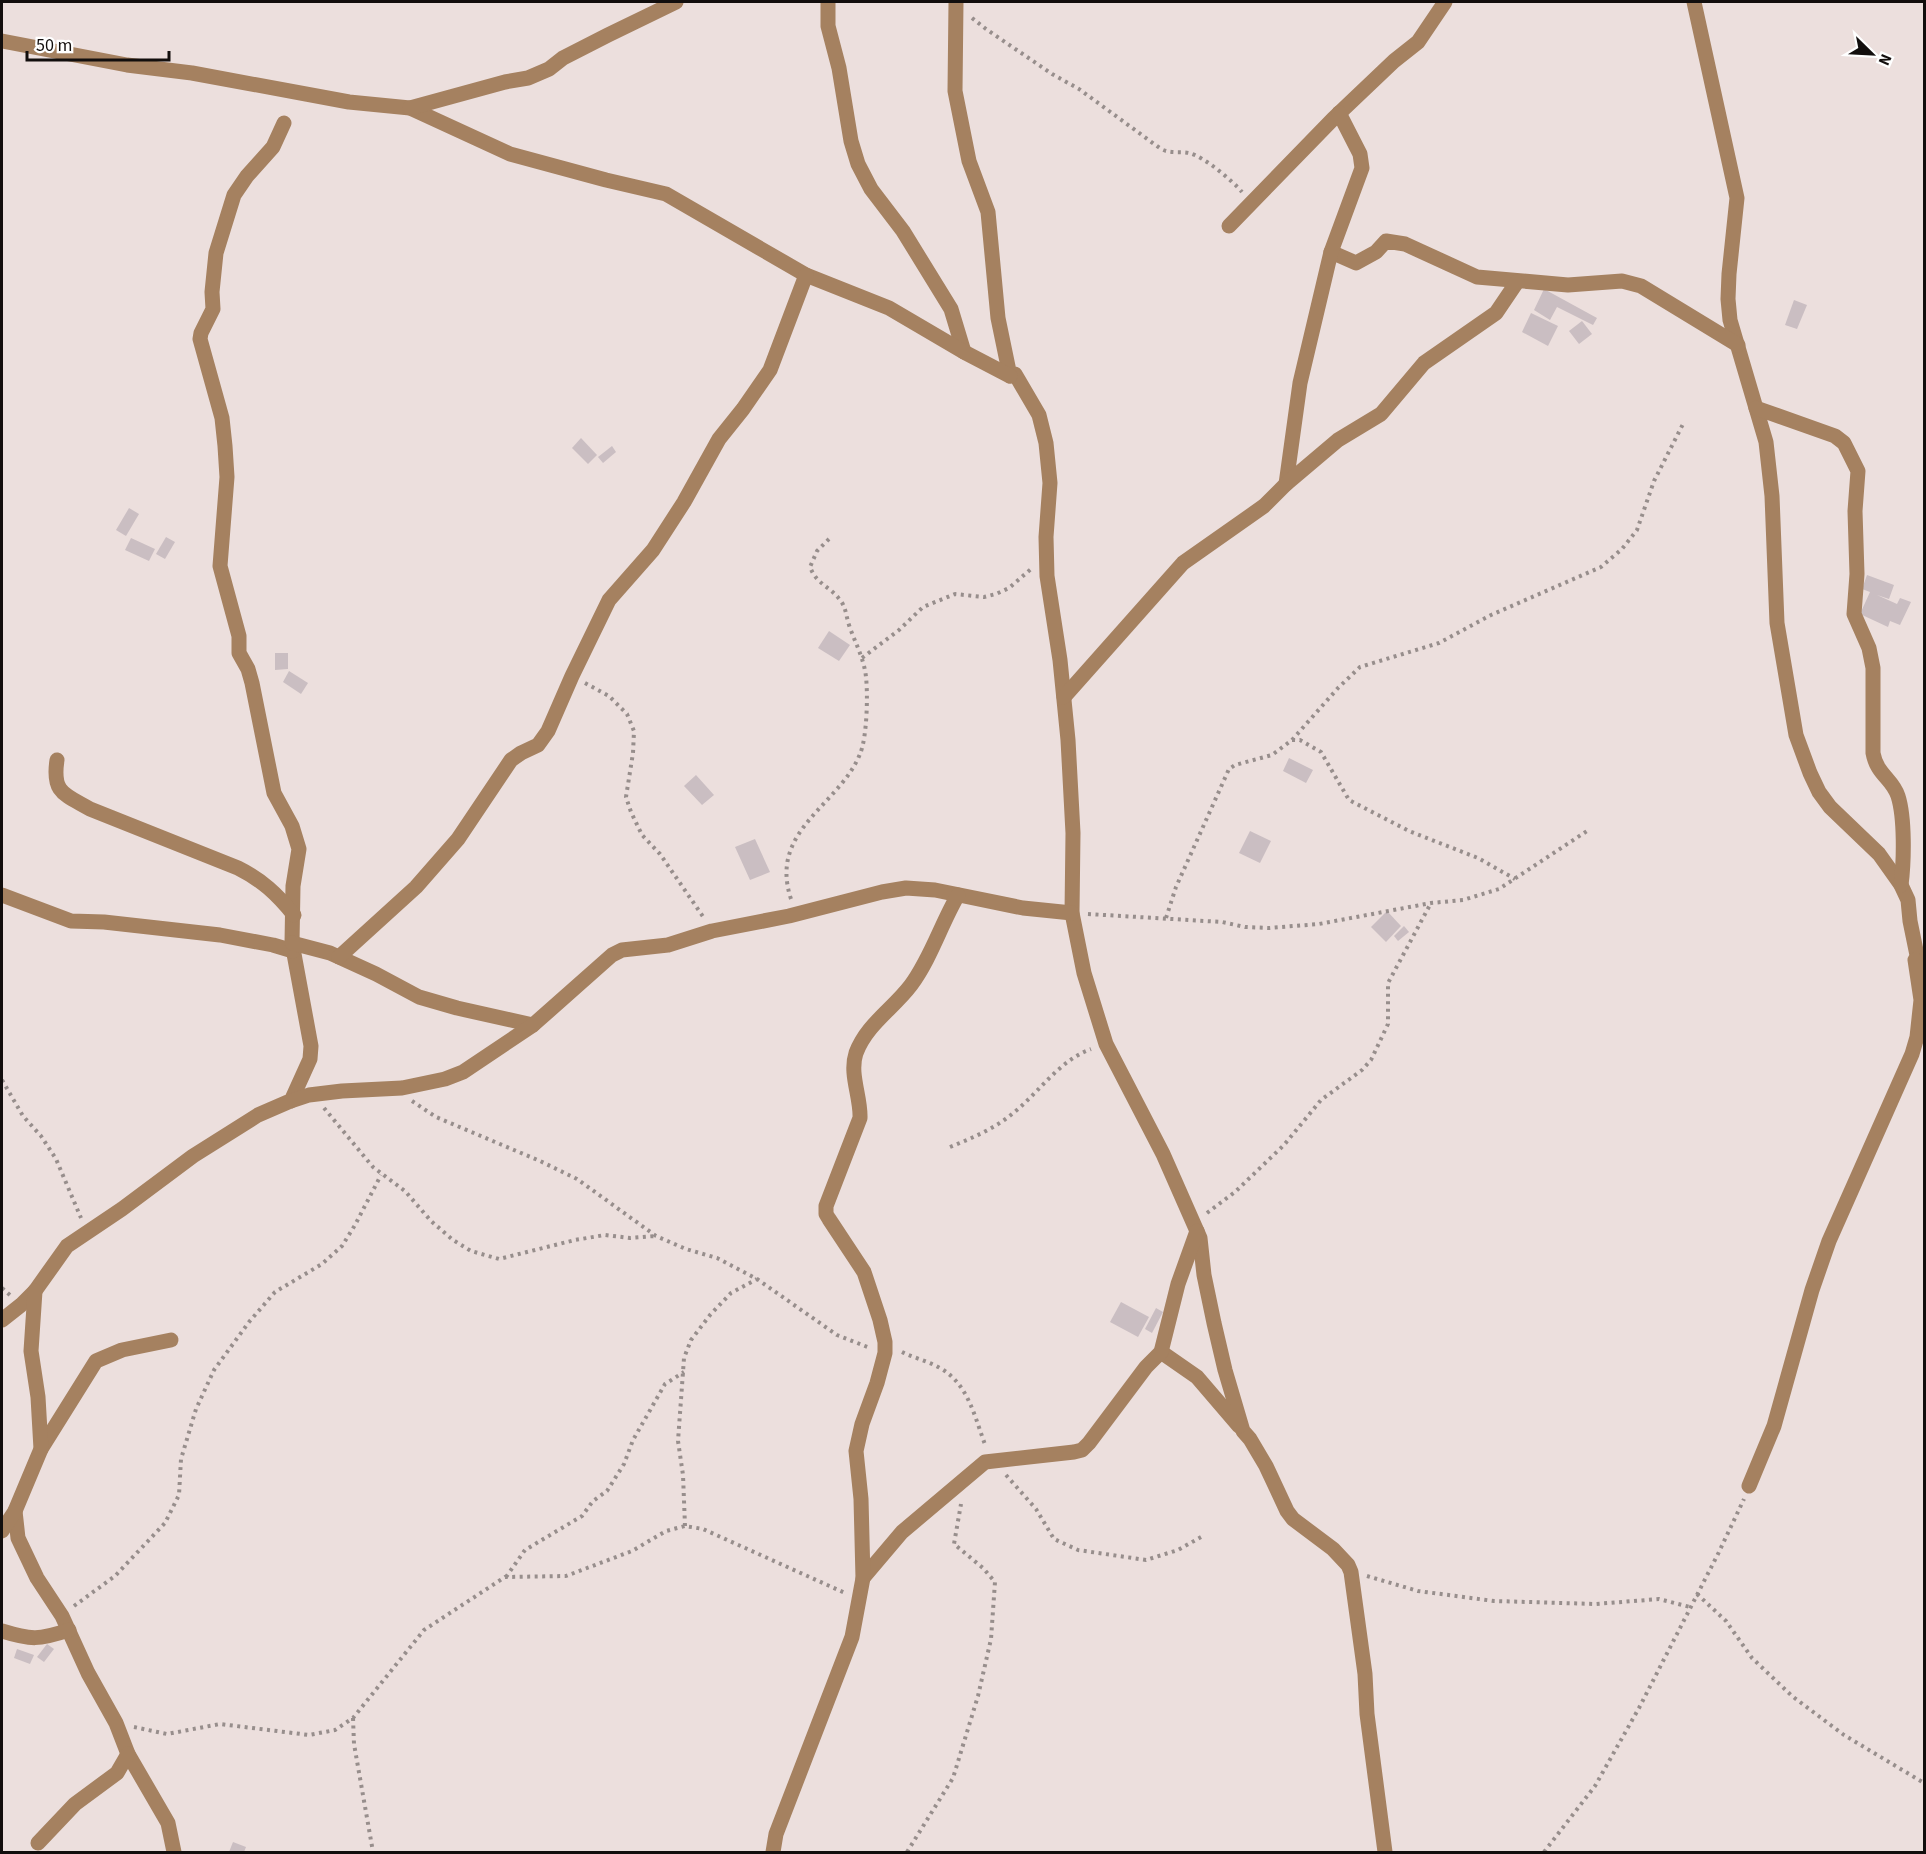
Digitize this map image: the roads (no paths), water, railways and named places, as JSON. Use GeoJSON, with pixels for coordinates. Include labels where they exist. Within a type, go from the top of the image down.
{"type":"FeatureCollection","features":[{"type":"Feature","properties":{"kind":"street"},"geometry":{"type":"LineString","coordinates":[[410,108],[528,78],[549,69],[563,58],[608,34],[676,2]]}},
{"type":"Feature","properties":{"kind":"street"},"geometry":{"type":"LineString","coordinates":[[828,2],[828,26],[839,68],[851,141],[858,164],[871,189],[903,231],[951,309],[964,352]]}},
{"type":"Feature","properties":{"kind":"street"},"geometry":{"type":"LineString","coordinates":[[1229,226],[1339,113],[1394,61],[1418,42],[1445,2]]}},
{"type":"Feature","properties":{"kind":"street"},"geometry":{"type":"LineString","coordinates":[[1694,2],[1737,198],[1728,300],[1730,320],[1766,442],[1777,623],[1796,735],[1819,792],[1830,807],[1879,854],[1901,885],[1908,900],[1919,965],[1924,972]]}},
{"type":"Feature","properties":{"kind":"street"},"geometry":{"type":"LineString","coordinates":[[956,3],[955,91],[969,161],[988,213],[998,318],[1010,376]]}},
{"type":"Feature","properties":{"kind":"street"},"geometry":{"type":"LineString","coordinates":[[2,41],[127,65],[192,73],[349,102],[410,108],[510,154],[666,194],[806,275],[889,308],[964,352],[1010,376],[1015,374],[1039,415],[1046,443],[1050,483],[1046,547],[1047,576],[1064,697],[1073,833],[1072,913],[1084,973],[1106,1044],[1163,1154],[1196,1227],[1217,1335],[1243,1431]]}},
{"type":"Feature","properties":{"kind":"street"},"geometry":{"type":"LineString","coordinates":[[1286,484],[1300,383],[1331,252],[1362,168],[1359,153],[1339,113]]}},
{"type":"Feature","properties":{"kind":"street"},"geometry":{"type":"LineString","coordinates":[[284,123],[273,147],[247,176],[234,195],[216,253],[212,292],[213,309],[200,339],[222,418],[225,446],[226,477],[220,566],[239,636],[239,653],[248,669],[252,683],[274,794],[292,826],[298,849],[293,886],[293,947],[311,1046],[310,1059],[291,1101]]}},
{"type":"Feature","properties":{"kind":"street"},"geometry":{"type":"LineString","coordinates":[[1331,252],[1356,262],[1376,252],[1386,241],[1405,244],[1477,277],[1568,285],[1622,281],[1641,286],[1738,345]]}},
{"type":"Feature","properties":{"kind":"street"},"geometry":{"type":"LineString","coordinates":[[339,957],[416,887],[458,839],[511,760],[538,745],[548,732],[609,600],[653,550],[684,502],[719,439],[770,370],[806,275]]}},
{"type":"Feature","properties":{"kind":"street"},"geometry":{"type":"LineString","coordinates":[[1064,697],[1184,563],[1264,506],[1338,440],[1380,414],[1424,363],[1496,313],[1517,282]]}},
{"type":"Feature","properties":{"kind":"street"},"geometry":{"type":"LineString","coordinates":[[1756,408],[1835,436],[1844,443],[1858,468],[1855,511],[1857,574],[1854,614],[1869,648],[1873,668],[1873,753],[1875,762],[1898,796],[1904,848],[1901,885]]}},
{"type":"Feature","properties":{"kind":"street"},"geometry":{"type":"LineString","coordinates":[[57,760],[56,780],[67,798],[258,878],[278,895],[294,915]]}},
{"type":"Feature","properties":{"kind":"street"},"geometry":{"type":"LineString","coordinates":[[2,1320],[35,1291],[67,1246],[218,1140],[258,1115],[311,1095],[424,1084],[463,1072],[533,1024],[612,955],[622,951],[668,945],[712,931],[906,888],[958,895],[1023,908],[1072,913]]}},
{"type":"Feature","properties":{"kind":"street"},"geometry":{"type":"LineString","coordinates":[[2,895],[71,921],[104,922],[220,936],[293,947],[339,957],[419,997],[475,1013],[533,1024]]}},
{"type":"Feature","properties":{"kind":"street"},"geometry":{"type":"LineString","coordinates":[[773,1852],[776,1834],[852,1637],[863,1578],[861,1499],[856,1451],[885,1348],[880,1320],[864,1272],[826,1214],[826,1206],[860,1118],[854,1072],[856,1055],[867,1032],[907,990],[924,964],[945,917],[958,895]]}},
{"type":"Feature","properties":{"kind":"street"},"geometry":{"type":"LineString","coordinates":[[1749,1486],[1774,1426],[1812,1290],[1829,1241],[1912,1054],[1917,1037],[1922,1000],[1915,958],[1916,944]]}},
{"type":"Feature","properties":{"kind":"street"},"geometry":{"type":"LineString","coordinates":[[863,1578],[902,1532],[985,1462],[1082,1450],[1146,1367],[1161,1352],[1178,1284],[1196,1227]]}},
{"type":"Feature","properties":{"kind":"street"},"geometry":{"type":"LineString","coordinates":[[35,1291],[31,1351],[38,1397],[41,1449]]}},
{"type":"Feature","properties":{"kind":"street"},"geometry":{"type":"LineString","coordinates":[[2,1531],[15,1511],[41,1449],[96,1361],[122,1350],[171,1340]]}},
{"type":"Feature","properties":{"kind":"street"},"geometry":{"type":"LineString","coordinates":[[1161,1352],[1197,1377],[1251,1439],[1283,1504],[1293,1519],[1334,1549],[1348,1565],[1351,1572],[1365,1674],[1367,1714],[1385,1852]]}},
{"type":"Feature","properties":{"kind":"street"},"geometry":{"type":"LineString","coordinates":[[15,1511],[18,1538],[37,1578],[62,1616],[88,1674],[116,1723],[128,1754],[168,1823],[174,1852]]}},
{"type":"Feature","properties":{"kind":"street"},"geometry":{"type":"LineString","coordinates":[[2,1631],[23,1638],[39,1639],[69,1630]]}},
{"type":"Feature","properties":{"kind":"street"},"geometry":{"type":"LineString","coordinates":[[38,1843],[75,1804],[117,1773],[128,1754]]}}]}
